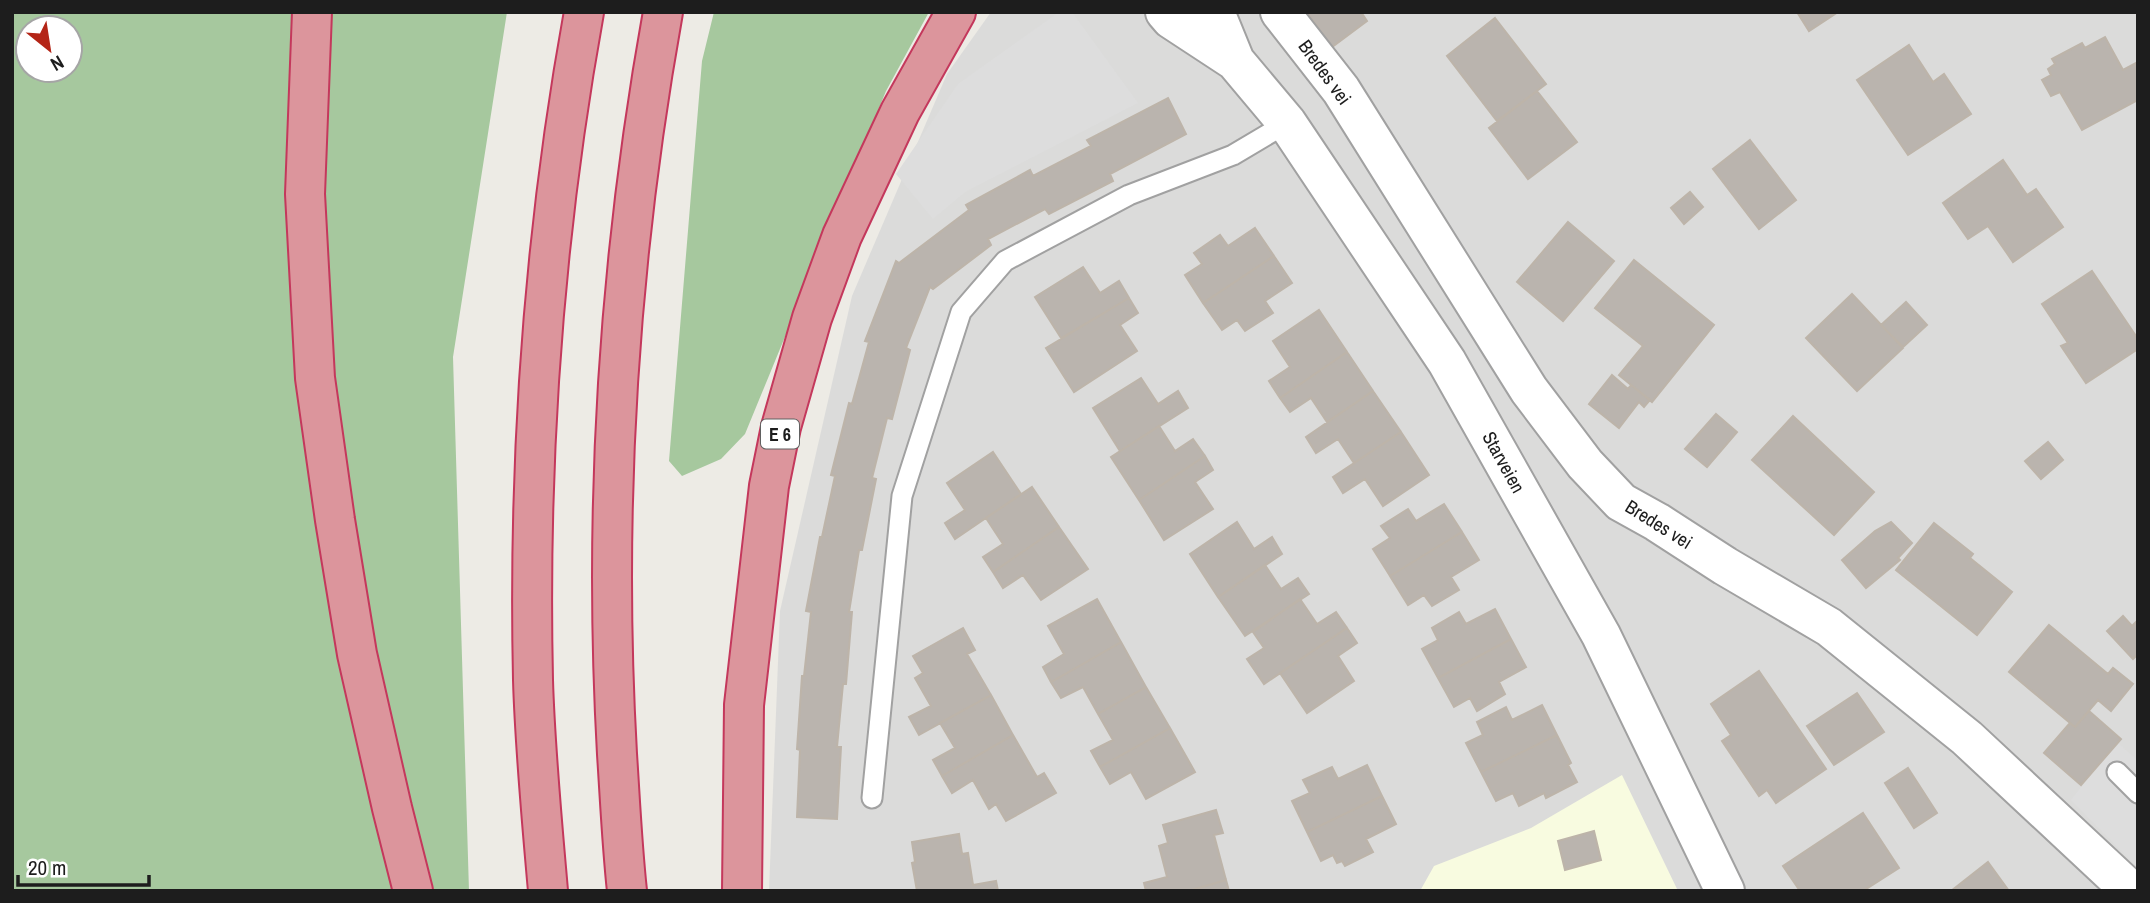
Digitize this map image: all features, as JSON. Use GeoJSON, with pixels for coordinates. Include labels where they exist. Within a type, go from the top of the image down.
{"type":"FeatureCollection","features":[{"type":"Feature","properties":{"kind":"highway"},"geometry":{"type":"LineString","coordinates":[[312,12],[305,194],[315,378],[357,654],[413,891]]}},
{"type":"Feature","properties":{"kind":"highway"},"geometry":{"type":"LineString","coordinates":[[548,891],[533,682],[534,513],[540,368],[554,202],[583,12]]}},
{"type":"Feature","properties":{"kind":"highway"},"geometry":{"type":"LineString","coordinates":[[627,891],[613,678],[612,522],[619,363],[632,218],[648,95],[663,12]]}},
{"type":"Feature","properties":{"kind":"highway","name":"E 6"},"geometry":{"type":"LineString","coordinates":[[742,891],[744,705],[769,486],[781,428],[812,318],[842,236],[900,112],[956,12]]}},
{"type":"Feature","properties":{"kind":"street","name":"Starveien"},"geometry":{"type":"LineString","coordinates":[[1165,12],[1171,19],[1235,61],[1287,123],[1447,362],[1601,635],[1726,891]]}},
{"type":"Feature","properties":{"kind":"street","name":"Starveien"},"geometry":{"type":"LineString","coordinates":[[1215,12],[1235,61]]}},
{"type":"Feature","properties":{"kind":"street","name":"Bredes vei"},"geometry":{"type":"LineString","coordinates":[[1280,12],[1340,90],[1530,390],[1585,464],[1621,502],[1829,627],[1967,737],[2131,891]]}},
{"type":"Feature","properties":{"kind":"lane"},"geometry":{"type":"LineString","coordinates":[[872,798],[902,496],[961,312],[1005,261],[1129,195],[1233,155],[1287,123]]}},
{"type":"Feature","properties":{"kind":"lane"},"geometry":{"type":"LineString","coordinates":[[2116,772],[2138,793]]}},
{"type":"Feature","properties":{"kind":"shaded area"},"geometry":{"type":"Polygon","coordinates":[[[991,12],[2138,12],[2138,891],[769,891],[780,611],[852,296],[947,74],[991,12]]]}},
{"type":"Feature","properties":{"kind":"shaded area"},"geometry":{"type":"Polygon","coordinates":[[[1059,12],[1072,12],[1138,103],[965,192],[933,219],[896,174],[958,84],[1059,12]]]}},
{"type":"Feature","properties":{"kind":"shaded area"},"geometry":{"type":"Polygon","coordinates":[[[2117,742],[2138,761],[2138,868],[2071,800],[2117,742]]]}},
{"type":"Feature","properties":{"kind":"shaded area"},"geometry":{"type":"Polygon","coordinates":[[[1622,775],[1678,891],[1420,891],[1434,866],[1531,828],[1622,775]]]}},
{"type":"Feature","properties":{"kind":"green space"},"geometry":{"type":"Polygon","coordinates":[[[12,12],[507,12],[453,357],[469,891],[12,891],[12,12]]]}},
{"type":"Feature","properties":{"kind":"green space"},"geometry":{"type":"Polygon","coordinates":[[[714,12],[929,12],[886,91],[745,434],[721,459],[682,476],[669,461],[702,61],[714,12]]]}},
{"type":"Feature","properties":{"kind":"building"},"geometry":{"type":"Polygon","coordinates":[[[1307,12],[1361,12],[1367,21],[1332,47],[1307,12]]]}},
{"type":"Feature","properties":{"kind":"building"},"geometry":{"type":"Polygon","coordinates":[[[1797,12],[1838,12],[1809,31],[1797,12]]]}},
{"type":"Feature","properties":{"kind":"building"},"geometry":{"type":"Polygon","coordinates":[[[1495,18],[1546,84],[1497,121],[1447,56],[1495,18]]]}},
{"type":"Feature","properties":{"kind":"building"},"geometry":{"type":"Polygon","coordinates":[[[2105,37],[2123,70],[2138,62],[2138,100],[2082,130],[2060,92],[2051,96],[2042,80],[2051,75],[2048,69],[2055,64],[2052,59],[2082,43],[2085,48],[2105,37]]]}},
{"type":"Feature","properties":{"kind":"building"},"geometry":{"type":"Polygon","coordinates":[[[1909,45],[1933,82],[1944,74],[1971,114],[1908,155],[1857,80],[1909,45]]]}},
{"type":"Feature","properties":{"kind":"building"},"geometry":{"type":"Polygon","coordinates":[[[1537,91],[1577,142],[1528,179],[1489,128],[1537,91]]]}},
{"type":"Feature","properties":{"kind":"building"},"geometry":{"type":"Polygon","coordinates":[[[1168,98],[1186,134],[1110,174],[1113,181],[1049,214],[1045,209],[988,239],[991,245],[933,289],[930,287],[906,348],[910,350],[892,419],[887,418],[872,478],[876,479],[862,550],[859,550],[849,612],[852,612],[846,684],[843,684],[837,747],[841,747],[837,819],[797,817],[800,750],[797,749],[802,676],[811,612],[806,611],[835,476],[831,475],[849,403],[852,404],[869,342],[865,341],[896,261],[899,263],[969,210],[966,205],[1030,170],[1033,176],[1091,146],[1087,140],[1168,98]]]}},
{"type":"Feature","properties":{"kind":"building"},"geometry":{"type":"Polygon","coordinates":[[[1750,140],[1796,200],[1759,229],[1713,169],[1750,140]]]}},
{"type":"Feature","properties":{"kind":"building"},"geometry":{"type":"Polygon","coordinates":[[[2003,160],[2027,195],[2036,189],[2063,227],[2013,262],[1988,226],[1968,239],[1943,203],[2003,160]]]}},
{"type":"Feature","properties":{"kind":"building"},"geometry":{"type":"Polygon","coordinates":[[[1690,192],[1703,207],[1684,224],[1671,208],[1690,192]]]}},
{"type":"Feature","properties":{"kind":"building"},"geometry":{"type":"Polygon","coordinates":[[[1568,222],[1614,261],[1563,321],[1517,282],[1568,222]]]}},
{"type":"Feature","properties":{"kind":"building"},"geometry":{"type":"Polygon","coordinates":[[[1255,228],[1274,256],[1203,303],[1185,275],[1202,264],[1194,253],[1220,235],[1228,246],[1255,228]]]}},
{"type":"Feature","properties":{"kind":"building"},"geometry":{"type":"Polygon","coordinates":[[[1274,256],[1292,283],[1265,301],[1273,313],[1245,331],[1237,320],[1222,330],[1203,303],[1274,256]]]}},
{"type":"Feature","properties":{"kind":"building"},"geometry":{"type":"Polygon","coordinates":[[[1634,260],[1714,325],[1652,402],[1619,375],[1643,346],[1595,308],[1634,260]]]}},
{"type":"Feature","properties":{"kind":"building"},"geometry":{"type":"Polygon","coordinates":[[[1083,267],[1100,293],[1119,281],[1129,298],[1061,338],[1035,297],[1083,267]]]}},
{"type":"Feature","properties":{"kind":"building"},"geometry":{"type":"Polygon","coordinates":[[[2092,271],[2138,339],[2138,349],[2086,383],[2061,346],[2068,343],[2042,304],[2092,271]]]}},
{"type":"Feature","properties":{"kind":"building"},"geometry":{"type":"Polygon","coordinates":[[[1852,294],[1903,348],[1857,391],[1806,338],[1852,294]]]}},
{"type":"Feature","properties":{"kind":"building"},"geometry":{"type":"Polygon","coordinates":[[[1129,298],[1138,313],[1120,325],[1137,351],[1074,392],[1046,348],[1129,298]]]}},
{"type":"Feature","properties":{"kind":"building"},"geometry":{"type":"Polygon","coordinates":[[[1906,302],[1927,325],[1903,347],[1881,325],[1906,302]]]}},
{"type":"Feature","properties":{"kind":"building"},"geometry":{"type":"Polygon","coordinates":[[[1319,310],[1347,352],[1280,398],[1269,381],[1290,367],[1273,341],[1319,310]]]}},
{"type":"Feature","properties":{"kind":"building"},"geometry":{"type":"Polygon","coordinates":[[[1347,352],[1373,391],[1327,422],[1311,398],[1290,412],[1280,398],[1347,352]]]}},
{"type":"Feature","properties":{"kind":"building"},"geometry":{"type":"Polygon","coordinates":[[[1612,375],[1628,389],[1631,385],[1650,400],[1644,407],[1639,402],[1619,428],[1589,404],[1612,375]]]}},
{"type":"Feature","properties":{"kind":"building"},"geometry":{"type":"Polygon","coordinates":[[[1141,378],[1158,404],[1178,391],[1188,408],[1120,451],[1093,408],[1141,378]]]}},
{"type":"Feature","properties":{"kind":"building"},"geometry":{"type":"Polygon","coordinates":[[[1373,391],[1401,432],[1354,463],[1338,439],[1316,453],[1306,437],[1373,391]]]}},
{"type":"Feature","properties":{"kind":"building"},"geometry":{"type":"Polygon","coordinates":[[[1716,414],[1737,432],[1707,467],[1685,449],[1716,414]]]}},
{"type":"Feature","properties":{"kind":"building"},"geometry":{"type":"Polygon","coordinates":[[[1793,416],[1874,492],[1834,535],[1752,460],[1793,416]]]}},
{"type":"Feature","properties":{"kind":"building"},"geometry":{"type":"Polygon","coordinates":[[[1159,426],[1175,451],[1193,439],[1205,456],[1139,500],[1111,457],[1159,426]]]}},
{"type":"Feature","properties":{"kind":"building"},"geometry":{"type":"Polygon","coordinates":[[[1401,432],[1429,475],[1383,506],[1365,479],[1343,493],[1333,477],[1401,432]]]}},
{"type":"Feature","properties":{"kind":"building"},"geometry":{"type":"Polygon","coordinates":[[[2048,442],[2063,460],[2041,479],[2025,461],[2048,442]]]}},
{"type":"Feature","properties":{"kind":"building"},"geometry":{"type":"Polygon","coordinates":[[[993,452],[1021,494],[955,539],[945,523],[965,510],[947,483],[993,452]]]}},
{"type":"Feature","properties":{"kind":"building"},"geometry":{"type":"Polygon","coordinates":[[[1205,456],[1213,470],[1195,482],[1213,509],[1164,540],[1139,500],[1205,456]]]}},
{"type":"Feature","properties":{"kind":"building"},"geometry":{"type":"Polygon","coordinates":[[[1032,487],[1059,527],[993,572],[983,557],[1003,544],[986,518],[1032,487]]]}},
{"type":"Feature","properties":{"kind":"building"},"geometry":{"type":"Polygon","coordinates":[[[1444,504],[1462,532],[1390,576],[1373,549],[1390,538],[1381,526],[1408,509],[1416,521],[1444,504]]]}},
{"type":"Feature","properties":{"kind":"building"},"geometry":{"type":"Polygon","coordinates":[[[1237,522],[1254,549],[1272,537],[1282,554],[1218,597],[1190,554],[1237,522]]]}},
{"type":"Feature","properties":{"kind":"building"},"geometry":{"type":"Polygon","coordinates":[[[1891,522],[1912,543],[1898,558],[1900,560],[1866,588],[1842,560],[1875,531],[1891,522]]]}},
{"type":"Feature","properties":{"kind":"building"},"geometry":{"type":"Polygon","coordinates":[[[1934,523],[1973,554],[1970,558],[2012,592],[1977,635],[1896,570],[1934,523]]]}},
{"type":"Feature","properties":{"kind":"building"},"geometry":{"type":"Polygon","coordinates":[[[1059,527],[1088,569],[1041,600],[1023,575],[1003,588],[993,572],[1059,527]]]}},
{"type":"Feature","properties":{"kind":"building"},"geometry":{"type":"Polygon","coordinates":[[[1462,532],[1479,560],[1451,577],[1459,590],[1432,606],[1424,595],[1408,605],[1390,576],[1462,532]]]}},
{"type":"Feature","properties":{"kind":"building"},"geometry":{"type":"Polygon","coordinates":[[[1265,565],[1281,589],[1298,578],[1309,594],[1245,636],[1218,597],[1265,565]]]}},
{"type":"Feature","properties":{"kind":"building"},"geometry":{"type":"Polygon","coordinates":[[[1097,599],[1121,642],[1051,682],[1043,667],[1064,654],[1048,626],[1097,599]]]}},
{"type":"Feature","properties":{"kind":"building"},"geometry":{"type":"Polygon","coordinates":[[[1300,599],[1317,624],[1336,612],[1347,628],[1264,684],[1247,659],[1264,648],[1253,632],[1300,599]]]}},
{"type":"Feature","properties":{"kind":"building"},"geometry":{"type":"Polygon","coordinates":[[[1495,609],[1511,639],[1438,678],[1422,649],[1438,640],[1432,628],[1459,612],[1466,624],[1495,609]]]}},
{"type":"Feature","properties":{"kind":"building"},"geometry":{"type":"Polygon","coordinates":[[[2123,616],[2132,626],[2138,620],[2138,654],[2133,659],[2107,631],[2123,616]]]}},
{"type":"Feature","properties":{"kind":"building"},"geometry":{"type":"Polygon","coordinates":[[[2049,625],[2108,674],[2113,668],[2133,684],[2111,711],[2098,700],[2075,727],[2009,672],[2049,625]]]}},
{"type":"Feature","properties":{"kind":"building"},"geometry":{"type":"Polygon","coordinates":[[[963,628],[975,650],[967,654],[991,695],[919,735],[909,717],[931,706],[915,678],[923,673],[913,656],[963,628]]]}},
{"type":"Feature","properties":{"kind":"building"},"geometry":{"type":"Polygon","coordinates":[[[1347,628],[1357,643],[1338,656],[1354,681],[1307,713],[1280,673],[1347,628]]]}},
{"type":"Feature","properties":{"kind":"building"},"geometry":{"type":"Polygon","coordinates":[[[1511,639],[1526,667],[1499,682],[1505,694],[1477,711],[1470,698],[1454,707],[1438,678],[1511,639]]]}},
{"type":"Feature","properties":{"kind":"building"},"geometry":{"type":"Polygon","coordinates":[[[1121,642],[1146,687],[1098,714],[1083,687],[1061,698],[1051,682],[1121,642]]]}},
{"type":"Feature","properties":{"kind":"building"},"geometry":{"type":"Polygon","coordinates":[[[1759,671],[1826,769],[1776,803],[1767,790],[1759,796],[1722,741],[1731,735],[1711,704],[1759,671]]]}},
{"type":"Feature","properties":{"kind":"building"},"geometry":{"type":"Polygon","coordinates":[[[1146,687],[1170,728],[1100,767],[1091,751],[1113,740],[1098,714],[1146,687]]]}},
{"type":"Feature","properties":{"kind":"building"},"geometry":{"type":"Polygon","coordinates":[[[1857,693],[1884,732],[1834,765],[1807,726],[1857,693]]]}},
{"type":"Feature","properties":{"kind":"building"},"geometry":{"type":"Polygon","coordinates":[[[991,695],[1013,735],[942,776],[933,760],[955,748],[940,723],[991,695]]]}},
{"type":"Feature","properties":{"kind":"building"},"geometry":{"type":"Polygon","coordinates":[[[1542,705],[1557,735],[1481,772],[1466,743],[1483,735],[1477,722],[1506,707],[1512,720],[1542,705]]]}},
{"type":"Feature","properties":{"kind":"building"},"geometry":{"type":"Polygon","coordinates":[[[2089,711],[2121,739],[2081,785],[2044,753],[2070,723],[2075,727],[2089,711]]]}},
{"type":"Feature","properties":{"kind":"building"},"geometry":{"type":"Polygon","coordinates":[[[1170,728],[1195,772],[1146,799],[1131,772],[1110,784],[1100,767],[1170,728]]]}},
{"type":"Feature","properties":{"kind":"building"},"geometry":{"type":"Polygon","coordinates":[[[1013,735],[1037,777],[1044,773],[1056,793],[1006,821],[996,804],[989,809],[973,780],[952,793],[942,776],[1013,735]]]}},
{"type":"Feature","properties":{"kind":"building"},"geometry":{"type":"Polygon","coordinates":[[[1557,735],[1577,782],[1546,798],[1544,793],[1519,806],[1513,793],[1496,801],[1481,772],[1557,735]]]}},
{"type":"Feature","properties":{"kind":"building"},"geometry":{"type":"Polygon","coordinates":[[[1367,765],[1382,796],[1307,832],[1292,801],[1310,793],[1303,780],[1332,767],[1338,779],[1367,765]]]}},
{"type":"Feature","properties":{"kind":"building"},"geometry":{"type":"Polygon","coordinates":[[[1908,768],[1937,813],[1914,828],[1885,783],[1908,768]]]}},
{"type":"Feature","properties":{"kind":"building"},"geometry":{"type":"Polygon","coordinates":[[[1382,796],[1396,824],[1366,839],[1373,852],[1345,866],[1342,861],[1337,863],[1333,855],[1321,861],[1307,832],[1382,796]]]}},
{"type":"Feature","properties":{"kind":"building"},"geometry":{"type":"Polygon","coordinates":[[[1216,810],[1223,833],[1214,835],[1226,880],[1188,891],[1146,891],[1144,883],[1167,877],[1159,846],[1168,843],[1163,825],[1216,810]]]}},
{"type":"Feature","properties":{"kind":"building"},"geometry":{"type":"Polygon","coordinates":[[[1863,813],[1899,868],[1863,891],[1800,891],[1783,866],[1863,813]]]}},
{"type":"Feature","properties":{"kind":"building"},"geometry":{"type":"Polygon","coordinates":[[[1594,831],[1601,860],[1565,870],[1558,841],[1594,831]]]}},
{"type":"Feature","properties":{"kind":"building"},"geometry":{"type":"Polygon","coordinates":[[[959,834],[962,854],[968,853],[973,885],[996,881],[998,891],[917,891],[912,863],[915,862],[912,842],[959,834]]]}},
{"type":"Feature","properties":{"kind":"building"},"geometry":{"type":"Polygon","coordinates":[[[1988,862],[2009,891],[1951,891],[1988,862]]]}},
{"type":"Feature","properties":{"kind":"building"},"geometry":{"type":"Polygon","coordinates":[[[1226,880],[1229,891],[1188,891],[1226,880]]]}}]}
